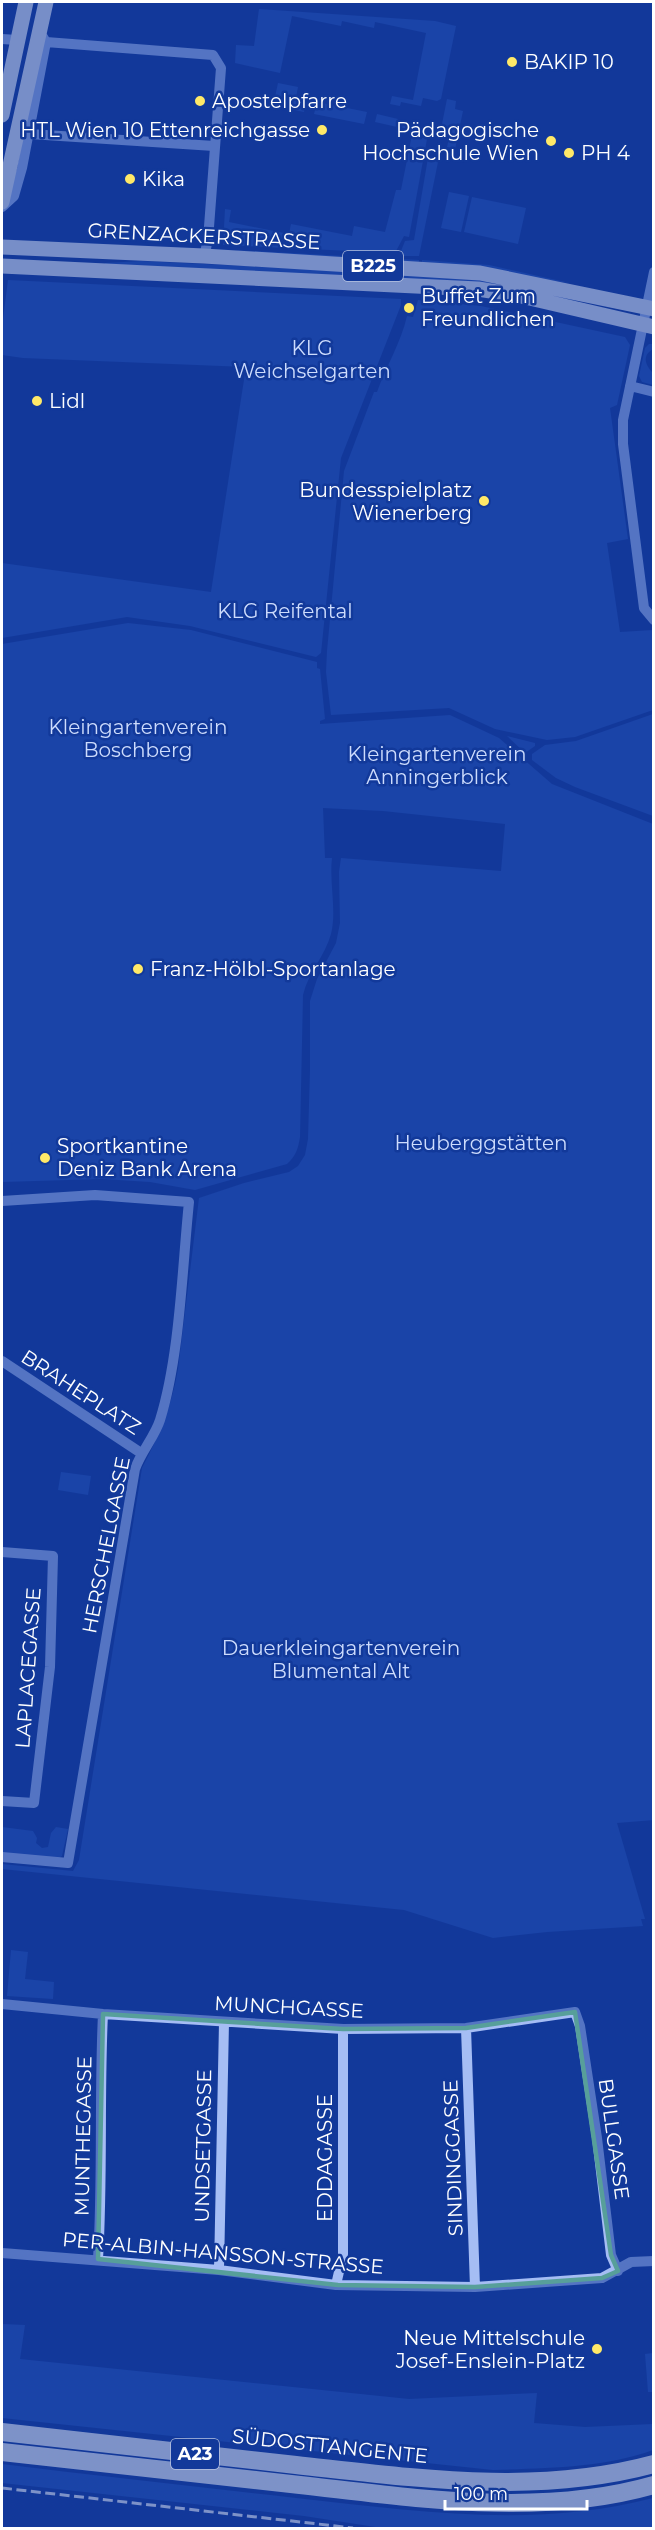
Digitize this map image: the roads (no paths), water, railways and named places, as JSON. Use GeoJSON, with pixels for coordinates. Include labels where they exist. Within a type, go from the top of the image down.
{"type":"FeatureCollection","features":[{"type":"Feature","properties":{"kind":"highway","name":"SÜDOSTTANGENTE"},"geometry":{"type":"LineString","coordinates":[[2,2432],[389,2476],[470,2482],[567,2480],[615,2474],[654,2464]]}},
{"type":"Feature","properties":{"kind":"highway","name":"A23"},"geometry":{"type":"LineString","coordinates":[[2,2452],[376,2494],[480,2502],[572,2499],[654,2485]]}},
{"type":"Feature","properties":{"kind":"main road"},"geometry":{"type":"LineString","coordinates":[[2,116],[9,39],[26,2]]}},
{"type":"Feature","properties":{"kind":"main road"},"geometry":{"type":"LineString","coordinates":[[2,202],[42,36],[46,2]]}},
{"type":"Feature","properties":{"kind":"main road","name":"GRENZACKERSTRASSE"},"geometry":{"type":"LineString","coordinates":[[2,247],[204,256],[480,273],[650,308]]}},
{"type":"Feature","properties":{"kind":"main road","name":"GRENZACKERSTRASSE"},"geometry":{"type":"LineString","coordinates":[[2,266],[478,289],[521,296],[648,325]]}},
{"type":"Feature","properties":{"kind":"street"},"geometry":{"type":"LineString","coordinates":[[2,207],[14,196],[30,134],[42,36],[141,49],[213,55],[221,68],[208,240],[204,256]]}},
{"type":"Feature","properties":{"kind":"street"},"geometry":{"type":"LineString","coordinates":[[30,134],[214,146]]}},
{"type":"Feature","properties":{"kind":"street"},"geometry":{"type":"LineString","coordinates":[[654,273],[648,325],[630,386],[623,420],[623,444],[644,608],[654,620]]}},
{"type":"Feature","properties":{"kind":"street"},"geometry":{"type":"LineString","coordinates":[[630,386],[654,392]]}},
{"type":"Feature","properties":{"kind":"street","name":"HERSCHELGASSE"},"geometry":{"type":"LineString","coordinates":[[2,1201],[95,1195],[189,1202],[172,1360],[159,1422],[135,1468],[68,1863],[2,1857]]}},
{"type":"Feature","properties":{"kind":"street","name":"BRAHEPLATZ"},"geometry":{"type":"LineString","coordinates":[[2,1361],[141,1453]]}},
{"type":"Feature","properties":{"kind":"street","name":"LAPLACEGASSE"},"geometry":{"type":"LineString","coordinates":[[2,1552],[53,1556],[53,1559],[50,1667],[33,1803],[2,1801]]}},
{"type":"Feature","properties":{"kind":"street","name":"MUNCHGASSE"},"geometry":{"type":"LineString","coordinates":[[2,2004],[103,2014],[343,2029],[466,2028],[575,2012]]}},
{"type":"Feature","properties":{"kind":"street","name":"BULLGASSE"},"geometry":{"type":"LineString","coordinates":[[575,2012],[580,2026],[596,2129],[611,2255],[618,2271]]}},
{"type":"Feature","properties":{"kind":"street","name":"MUNTHEGASSE"},"geometry":{"type":"LineString","coordinates":[[98,2259],[102,2189],[100,2101],[103,2014]]}},
{"type":"Feature","properties":{"kind":"street","name":"UNDSETGASSE"},"geometry":{"type":"LineString","coordinates":[[219,2270],[224,2022]]}},
{"type":"Feature","properties":{"kind":"street","name":"SINDINGGASSE"},"geometry":{"type":"LineString","coordinates":[[466,2028],[475,2287]]}},
{"type":"Feature","properties":{"kind":"street","name":"EDDAGASSE"},"geometry":{"type":"LineString","coordinates":[[336,2285],[343,2254],[343,2029]]}},
{"type":"Feature","properties":{"kind":"street","name":"PER-ALBIN-HANSSON-STRASSE"},"geometry":{"type":"LineString","coordinates":[[2,2253],[219,2270],[336,2285],[475,2287],[602,2278],[631,2262],[654,2261]]}},
{"type":"Feature","properties":{"kind":"railway"},"geometry":{"type":"LineString","coordinates":[[2,2488],[353,2528]]}},
{"type":"Feature","properties":{"kind":"place","name":"BAKIP 10"},"geometry":{"type":"Point","coordinates":[512,62]}},
{"type":"Feature","properties":{"kind":"place","name":"Apostelpfarre"},"geometry":{"type":"Point","coordinates":[200,101]}},
{"type":"Feature","properties":{"kind":"place","name":"HTL Wien 10 Ettenreichgasse"},"geometry":{"type":"Point","coordinates":[322,130]}},
{"type":"Feature","properties":{"kind":"place","name":"Pädagogische Hochschule Wien"},"geometry":{"type":"Point","coordinates":[551,141]}},
{"type":"Feature","properties":{"kind":"place","name":"PH 4"},"geometry":{"type":"Point","coordinates":[569,153]}},
{"type":"Feature","properties":{"kind":"place","name":"Kika"},"geometry":{"type":"Point","coordinates":[130,179]}},
{"type":"Feature","properties":{"kind":"place","name":"Buffet Zum Freundlichen"},"geometry":{"type":"Point","coordinates":[409,308]}},
{"type":"Feature","properties":{"kind":"place","name":"Lidl"},"geometry":{"type":"Point","coordinates":[37,401]}},
{"type":"Feature","properties":{"kind":"place","name":"Bundesspielplatz Wienerberg"},"geometry":{"type":"Point","coordinates":[484,501]}},
{"type":"Feature","properties":{"kind":"place","name":"Franz-Hölbl-Sportanlage"},"geometry":{"type":"Point","coordinates":[138,969]}},
{"type":"Feature","properties":{"kind":"place","name":"Sportkantine Deniz Bank Arena"},"geometry":{"type":"Point","coordinates":[45,1158]}},
{"type":"Feature","properties":{"kind":"place","name":"Neue Mittelschule Josef-Enslein-Platz"},"geometry":{"type":"Point","coordinates":[597,2349]}},
{"type":"Feature","properties":{"kind":"park label","name":"KLG Weichselgarten"},"geometry":{"type":"Point","coordinates":[312,360]}},
{"type":"Feature","properties":{"kind":"park label","name":"KLG Reifental"},"geometry":{"type":"Point","coordinates":[285,611]}},
{"type":"Feature","properties":{"kind":"park label","name":"Kleingartenverein Boschberg"},"geometry":{"type":"Point","coordinates":[138,738]}},
{"type":"Feature","properties":{"kind":"park label","name":"Kleingartenverein Anningerblick"},"geometry":{"type":"Point","coordinates":[437,766]}},
{"type":"Feature","properties":{"kind":"park label","name":"Heuberggstätten"},"geometry":{"type":"Point","coordinates":[481,1143]}},
{"type":"Feature","properties":{"kind":"park label","name":"Dauerkleingartenverein Blumental Alt"},"geometry":{"type":"Point","coordinates":[341,1660]}}]}
